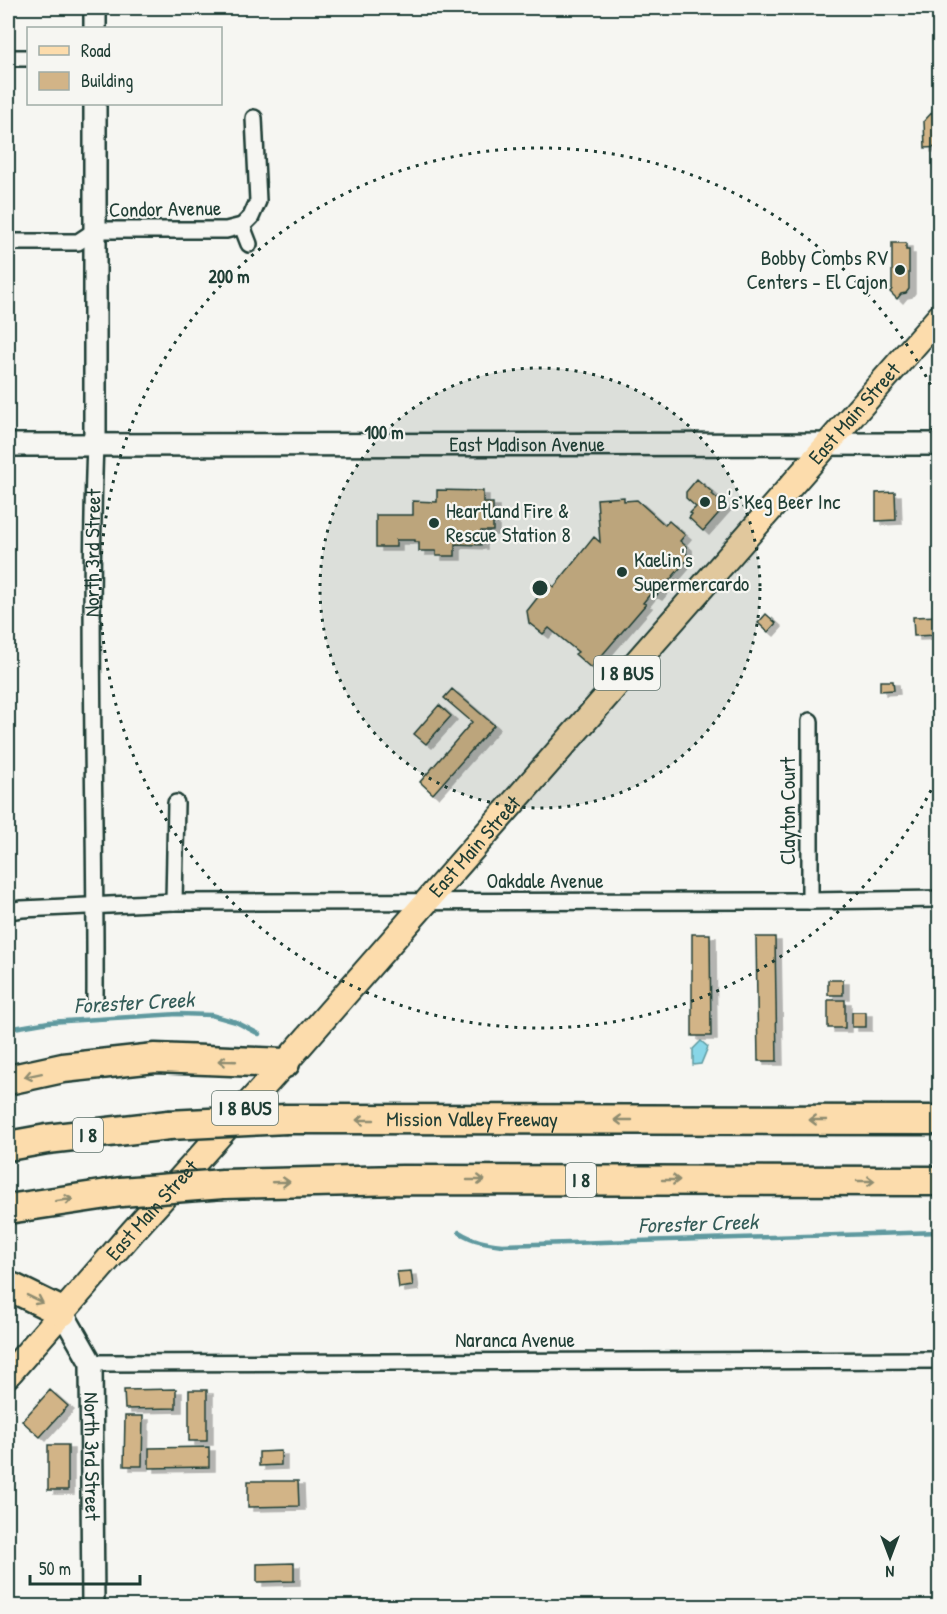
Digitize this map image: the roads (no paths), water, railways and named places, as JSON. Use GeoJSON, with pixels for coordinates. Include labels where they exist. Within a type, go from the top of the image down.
{"type":"FeatureCollection","features":[{"type":"Feature","properties":{"kind":"highway"},"geometry":{"type":"LineString","coordinates":[[8,1080],[63,1068],[155,1058],[285,1063]]}},
{"type":"Feature","properties":{"kind":"highway","name":"Mission Valley Freeway"},"geometry":{"type":"LineString","coordinates":[[8,1146],[169,1125],[286,1119],[939,1120]]}},
{"type":"Feature","properties":{"kind":"highway","name":"I 8"},"geometry":{"type":"LineString","coordinates":[[8,1209],[121,1192],[223,1184],[402,1180],[939,1181]]}},
{"type":"Feature","properties":{"kind":"highway"},"geometry":{"type":"LineString","coordinates":[[8,1288],[13,1288],[62,1312]]}},
{"type":"Feature","properties":{"kind":"main road","name":"East Main Street"},"geometry":{"type":"LineString","coordinates":[[8,1375],[133,1231],[285,1063],[939,316]]}},
{"type":"Feature","properties":{"kind":"street"},"geometry":{"type":"LineString","coordinates":[[96,8],[96,27]]}},
{"type":"Feature","properties":{"kind":"street"},"geometry":{"type":"LineString","coordinates":[[8,58],[27,58]]}},
{"type":"Feature","properties":{"kind":"street","name":"North 3rd Street"},"geometry":{"type":"LineString","coordinates":[[95,1001],[92,532],[95,444],[96,105]]}},
{"type":"Feature","properties":{"kind":"street"},"geometry":{"type":"LineString","coordinates":[[249,244],[246,222],[258,201],[254,118]]}},
{"type":"Feature","properties":{"kind":"street","name":"Condor Avenue"},"geometry":{"type":"LineString","coordinates":[[8,242],[78,242],[96,230],[226,230],[246,222]]}},
{"type":"Feature","properties":{"kind":"street","name":"East Madison Avenue"},"geometry":{"type":"LineString","coordinates":[[8,445],[939,444]]}},
{"type":"Feature","properties":{"kind":"street","name":"Clayton Court"},"geometry":{"type":"LineString","coordinates":[[810,721],[810,901]]}},
{"type":"Feature","properties":{"kind":"street"},"geometry":{"type":"LineString","coordinates":[[174,902],[176,803]]}},
{"type":"Feature","properties":{"kind":"street","name":"Oakdale Avenue"},"geometry":{"type":"LineString","coordinates":[[8,911],[174,902],[810,901],[939,898]]}},
{"type":"Feature","properties":{"kind":"street","name":"North 3rd Street"},"geometry":{"type":"LineString","coordinates":[[62,1312],[91,1363],[93,1606]]}},
{"type":"Feature","properties":{"kind":"street","name":"Naranca Avenue"},"geometry":{"type":"LineString","coordinates":[[91,1363],[939,1360]]}},
{"type":"Feature","properties":{"kind":"water"},"geometry":{"type":"Polygon","coordinates":[[[701,1041],[708,1047],[701,1064],[693,1065],[693,1049],[701,1041]]]}},
{"type":"Feature","properties":{"kind":"waterway","name":"Forester Creek"},"geometry":{"type":"LineString","coordinates":[[8,1029],[49,1022],[178,1014],[211,1015],[236,1022],[259,1034]]}},
{"type":"Feature","properties":{"kind":"waterway","name":"Forester Creek"},"geometry":{"type":"LineString","coordinates":[[459,1232],[469,1238],[502,1245],[940,1232]]}},
{"type":"Feature","properties":{"kind":"place","name":"Bobby Combs RV Centers - El Cajon"},"geometry":{"type":"Point","coordinates":[900,270]}},
{"type":"Feature","properties":{"kind":"place","name":"B's Keg Beer Inc"},"geometry":{"type":"Point","coordinates":[705,502]}},
{"type":"Feature","properties":{"kind":"place","name":"Heartland Fire & Rescue Station 8"},"geometry":{"type":"Point","coordinates":[434,523]}},
{"type":"Feature","properties":{"kind":"place","name":"Kaelin's Supermercardo"},"geometry":{"type":"Point","coordinates":[622,572]}}]}
